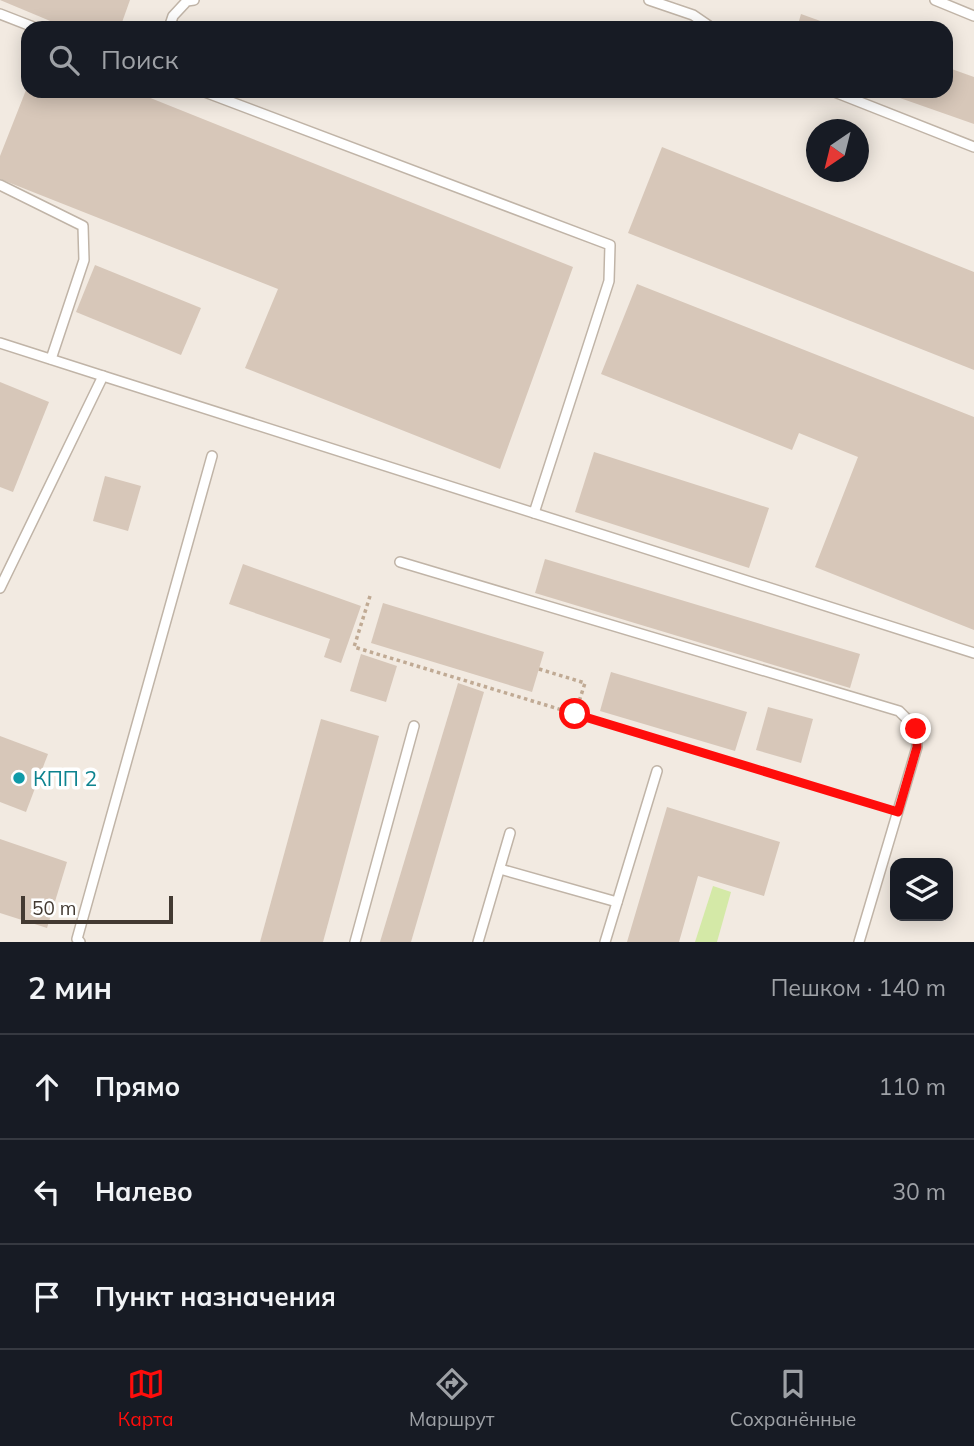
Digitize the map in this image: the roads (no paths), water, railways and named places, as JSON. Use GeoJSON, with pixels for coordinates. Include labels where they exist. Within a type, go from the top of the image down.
{"type":"FeatureCollection","features":[{"type":"Feature","properties":{"kind":"lane"},"geometry":{"type":"LineString","coordinates":[[171,21],[187,1],[194,0]]}},
{"type":"Feature","properties":{"kind":"lane"},"geometry":{"type":"LineString","coordinates":[[649,0],[693,15],[702,21]]}},
{"type":"Feature","properties":{"kind":"lane"},"geometry":{"type":"LineString","coordinates":[[934,0],[974,16]]}},
{"type":"Feature","properties":{"kind":"lane"},"geometry":{"type":"LineString","coordinates":[[0,14],[21,22]]}},
{"type":"Feature","properties":{"kind":"lane"},"geometry":{"type":"LineString","coordinates":[[221,98],[610,245],[609,281],[534,513]]}},
{"type":"Feature","properties":{"kind":"lane"},"geometry":{"type":"LineString","coordinates":[[850,98],[974,147]]}},
{"type":"Feature","properties":{"kind":"lane"},"geometry":{"type":"LineString","coordinates":[[0,185],[83,226],[84,260],[51,359]]}},
{"type":"Feature","properties":{"kind":"lane"},"geometry":{"type":"LineString","coordinates":[[0,343],[974,653]]}},
{"type":"Feature","properties":{"kind":"lane"},"geometry":{"type":"LineString","coordinates":[[0,588],[103,376]]}},
{"type":"Feature","properties":{"kind":"lane"},"geometry":{"type":"LineString","coordinates":[[80,942],[77,939],[212,456]]}},
{"type":"Feature","properties":{"kind":"lane"},"geometry":{"type":"LineString","coordinates":[[400,562],[899,711],[916,729],[917,747],[859,942]]}},
{"type":"Feature","properties":{"kind":"lane"},"geometry":{"type":"LineString","coordinates":[[355,942],[414,726]]}},
{"type":"Feature","properties":{"kind":"lane"},"geometry":{"type":"LineString","coordinates":[[605,942],[657,771]]}},
{"type":"Feature","properties":{"kind":"lane"},"geometry":{"type":"LineString","coordinates":[[478,942],[510,833]]}},
{"type":"Feature","properties":{"kind":"lane"},"geometry":{"type":"LineString","coordinates":[[500,869],[617,902]]}},
{"type":"Feature","properties":{"kind":"place","name":"КПП 2"},"geometry":{"type":"Point","coordinates":[19,778]}}]}
